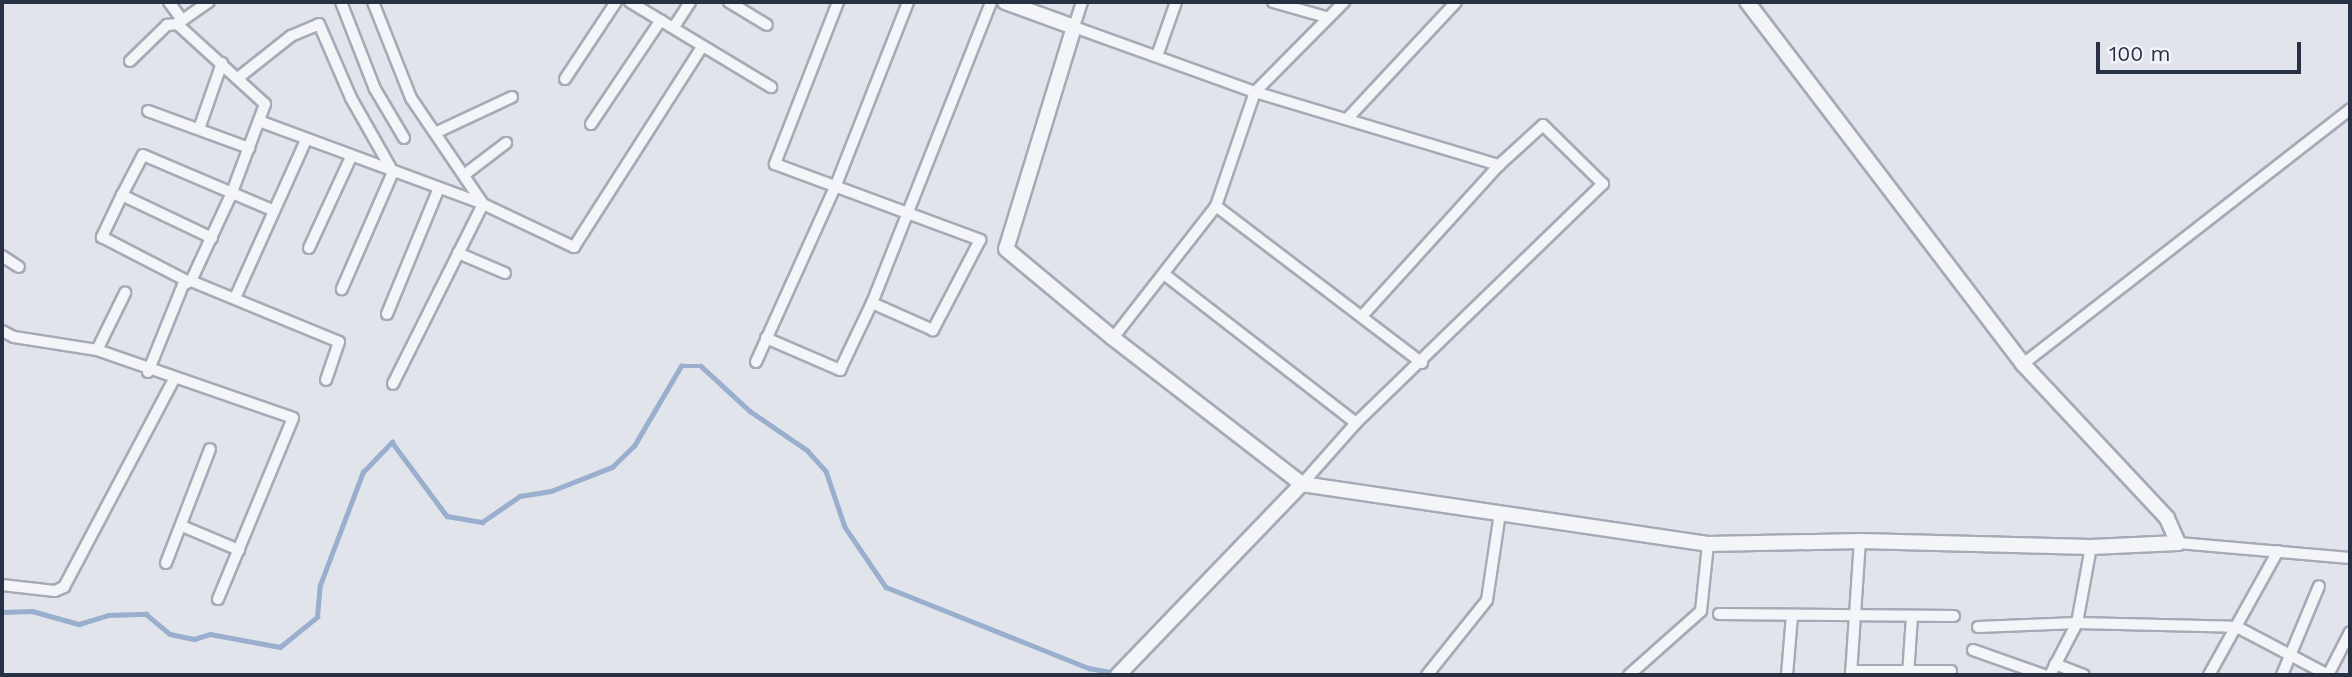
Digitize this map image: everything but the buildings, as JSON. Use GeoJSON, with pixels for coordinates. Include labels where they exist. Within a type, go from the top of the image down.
{"type":"FeatureCollection","features":[{"type":"Feature","properties":{"kind":"street"},"geometry":{"type":"LineString","coordinates":[[148,372],[232,195],[265,104],[179,22],[169,2]]}},
{"type":"Feature","properties":{"kind":"street"},"geometry":{"type":"LineString","coordinates":[[130,61],[167,25],[179,22],[209,2]]}},
{"type":"Feature","properties":{"kind":"street"},"geometry":{"type":"LineString","coordinates":[[341,2],[375,89],[404,138]]}},
{"type":"Feature","properties":{"kind":"street"},"geometry":{"type":"LineString","coordinates":[[373,2],[395,66],[435,133],[483,204]]}},
{"type":"Feature","properties":{"kind":"street"},"geometry":{"type":"LineString","coordinates":[[565,79],[616,2]]}},
{"type":"Feature","properties":{"kind":"street"},"geometry":{"type":"LineString","coordinates":[[630,2],[771,87]]}},
{"type":"Feature","properties":{"kind":"street"},"geometry":{"type":"LineString","coordinates":[[674,27],[690,2]]}},
{"type":"Feature","properties":{"kind":"street"},"geometry":{"type":"LineString","coordinates":[[729,2],[767,24]]}},
{"type":"Feature","properties":{"kind":"street"},"geometry":{"type":"LineString","coordinates":[[838,2],[775,164],[980,240],[933,330],[872,303]]}},
{"type":"Feature","properties":{"kind":"street"},"geometry":{"type":"LineString","coordinates":[[756,362],[836,185],[908,2]]}},
{"type":"Feature","properties":{"kind":"street"},"geometry":{"type":"LineString","coordinates":[[766,338],[840,370],[872,303],[991,2]]}},
{"type":"Feature","properties":{"kind":"street"},"geometry":{"type":"LineString","coordinates":[[1005,2],[1255,92],[1499,165]]}},
{"type":"Feature","properties":{"kind":"street"},"geometry":{"type":"LineString","coordinates":[[1082,2],[1006,248],[1113,338],[1302,484],[1708,544],[1860,541],[2091,547],[2178,543],[2350,558]]}},
{"type":"Feature","properties":{"kind":"street"},"geometry":{"type":"LineString","coordinates":[[1157,56],[1176,2]]}},
{"type":"Feature","properties":{"kind":"street"},"geometry":{"type":"LineString","coordinates":[[1273,2],[1326,17]]}},
{"type":"Feature","properties":{"kind":"street"},"geometry":{"type":"LineString","coordinates":[[1113,338],[1216,206],[1255,92],[1326,17],[1344,2]]}},
{"type":"Feature","properties":{"kind":"street"},"geometry":{"type":"LineString","coordinates":[[1347,119],[1457,2]]}},
{"type":"Feature","properties":{"kind":"street"},"geometry":{"type":"LineString","coordinates":[[1747,2],[2023,364],[2167,519],[2178,543]]}},
{"type":"Feature","properties":{"kind":"street"},"geometry":{"type":"LineString","coordinates":[[592,124],[661,20]]}},
{"type":"Feature","properties":{"kind":"street"},"geometry":{"type":"LineString","coordinates":[[238,78],[291,36],[318,23],[351,98],[393,172]]}},
{"type":"Feature","properties":{"kind":"street"},"geometry":{"type":"LineString","coordinates":[[259,121],[438,190],[483,204],[574,247],[702,47]]}},
{"type":"Feature","properties":{"kind":"street"},"geometry":{"type":"LineString","coordinates":[[199,129],[222,63]]}},
{"type":"Feature","properties":{"kind":"street"},"geometry":{"type":"LineString","coordinates":[[435,133],[512,97]]}},
{"type":"Feature","properties":{"kind":"street"},"geometry":{"type":"LineString","coordinates":[[2023,364],[2350,109]]}},
{"type":"Feature","properties":{"kind":"street"},"geometry":{"type":"LineString","coordinates":[[148,111],[249,148]]}},
{"type":"Feature","properties":{"kind":"street"},"geometry":{"type":"LineString","coordinates":[[1122,671],[1302,484],[1356,423],[1422,363],[1604,184],[1543,125],[1499,165],[1363,314]]}},
{"type":"Feature","properties":{"kind":"street"},"geometry":{"type":"LineString","coordinates":[[235,298],[306,140]]}},
{"type":"Feature","properties":{"kind":"street"},"geometry":{"type":"LineString","coordinates":[[464,175],[506,143]]}},
{"type":"Feature","properties":{"kind":"street"},"geometry":{"type":"LineString","coordinates":[[274,211],[143,155],[102,237],[189,281],[339,342],[326,380]]}},
{"type":"Feature","properties":{"kind":"street"},"geometry":{"type":"LineString","coordinates":[[309,248],[351,157]]}},
{"type":"Feature","properties":{"kind":"street"},"geometry":{"type":"LineString","coordinates":[[342,289],[393,172]]}},
{"type":"Feature","properties":{"kind":"street"},"geometry":{"type":"LineString","coordinates":[[387,314],[438,190]]}},
{"type":"Feature","properties":{"kind":"street"},"geometry":{"type":"LineString","coordinates":[[122,195],[212,238]]}},
{"type":"Feature","properties":{"kind":"street"},"geometry":{"type":"LineString","coordinates":[[393,384],[483,204]]}},
{"type":"Feature","properties":{"kind":"street"},"geometry":{"type":"LineString","coordinates":[[1216,206],[1363,314],[1422,363]]}},
{"type":"Feature","properties":{"kind":"street"},"geometry":{"type":"LineString","coordinates":[[458,254],[505,273]]}},
{"type":"Feature","properties":{"kind":"street"},"geometry":{"type":"LineString","coordinates":[[2,257],[19,267]]}},
{"type":"Feature","properties":{"kind":"street"},"geometry":{"type":"LineString","coordinates":[[1164,274],[1356,423]]}},
{"type":"Feature","properties":{"kind":"street"},"geometry":{"type":"LineString","coordinates":[[97,350],[125,293]]}},
{"type":"Feature","properties":{"kind":"street"},"geometry":{"type":"LineString","coordinates":[[2,331],[14,337],[97,350],[148,372],[293,418],[218,599]]}},
{"type":"Feature","properties":{"kind":"street"},"geometry":{"type":"LineString","coordinates":[[2,575],[6,586],[55,591],[64,587],[174,379]]}},
{"type":"Feature","properties":{"kind":"street"},"geometry":{"type":"LineString","coordinates":[[166,563],[210,449]]}},
{"type":"Feature","properties":{"kind":"street"},"geometry":{"type":"LineString","coordinates":[[1427,675],[1487,600],[1500,513]]}},
{"type":"Feature","properties":{"kind":"street"},"geometry":{"type":"LineString","coordinates":[[182,526],[239,550]]}},
{"type":"Feature","properties":{"kind":"street"},"geometry":{"type":"LineString","coordinates":[[1860,541],[1851,673],[1951,671]]}},
{"type":"Feature","properties":{"kind":"street"},"geometry":{"type":"LineString","coordinates":[[1629,675],[1701,611],[1708,544]]}},
{"type":"Feature","properties":{"kind":"street"},"geometry":{"type":"LineString","coordinates":[[2050,675],[2077,623],[2091,547]]}},
{"type":"Feature","properties":{"kind":"street"},"geometry":{"type":"LineString","coordinates":[[2209,675],[2278,551]]}},
{"type":"Feature","properties":{"kind":"street"},"geometry":{"type":"LineString","coordinates":[[2282,675],[2319,586]]}},
{"type":"Feature","properties":{"kind":"street"},"geometry":{"type":"LineString","coordinates":[[1719,614],[1954,616]]}},
{"type":"Feature","properties":{"kind":"street"},"geometry":{"type":"LineString","coordinates":[[1787,675],[1793,615]]}},
{"type":"Feature","properties":{"kind":"street"},"geometry":{"type":"LineString","coordinates":[[1908,673],[1912,616]]}},
{"type":"Feature","properties":{"kind":"street"},"geometry":{"type":"LineString","coordinates":[[1978,626],[2077,623],[2236,627],[2328,675],[2350,634]]}},
{"type":"Feature","properties":{"kind":"street"},"geometry":{"type":"LineString","coordinates":[[1973,650],[2044,675]]}},
{"type":"Feature","properties":{"kind":"street"},"geometry":{"type":"LineString","coordinates":[[2055,664],[2084,675]]}},
{"type":"Feature","properties":{"kind":"waterway"},"geometry":{"type":"LineString","coordinates":[[2,612],[32,611],[79,624],[108,615],[146,614],[170,634],[194,639],[210,634],[280,647],[317,617],[320,585],[363,472],[392,442],[447,516],[482,522],[520,496],[551,491],[612,467],[634,446],[681,366],[701,366],[750,411],[807,450],[826,471],[845,527],[886,587],[1089,668],[1115,673]]}}]}
